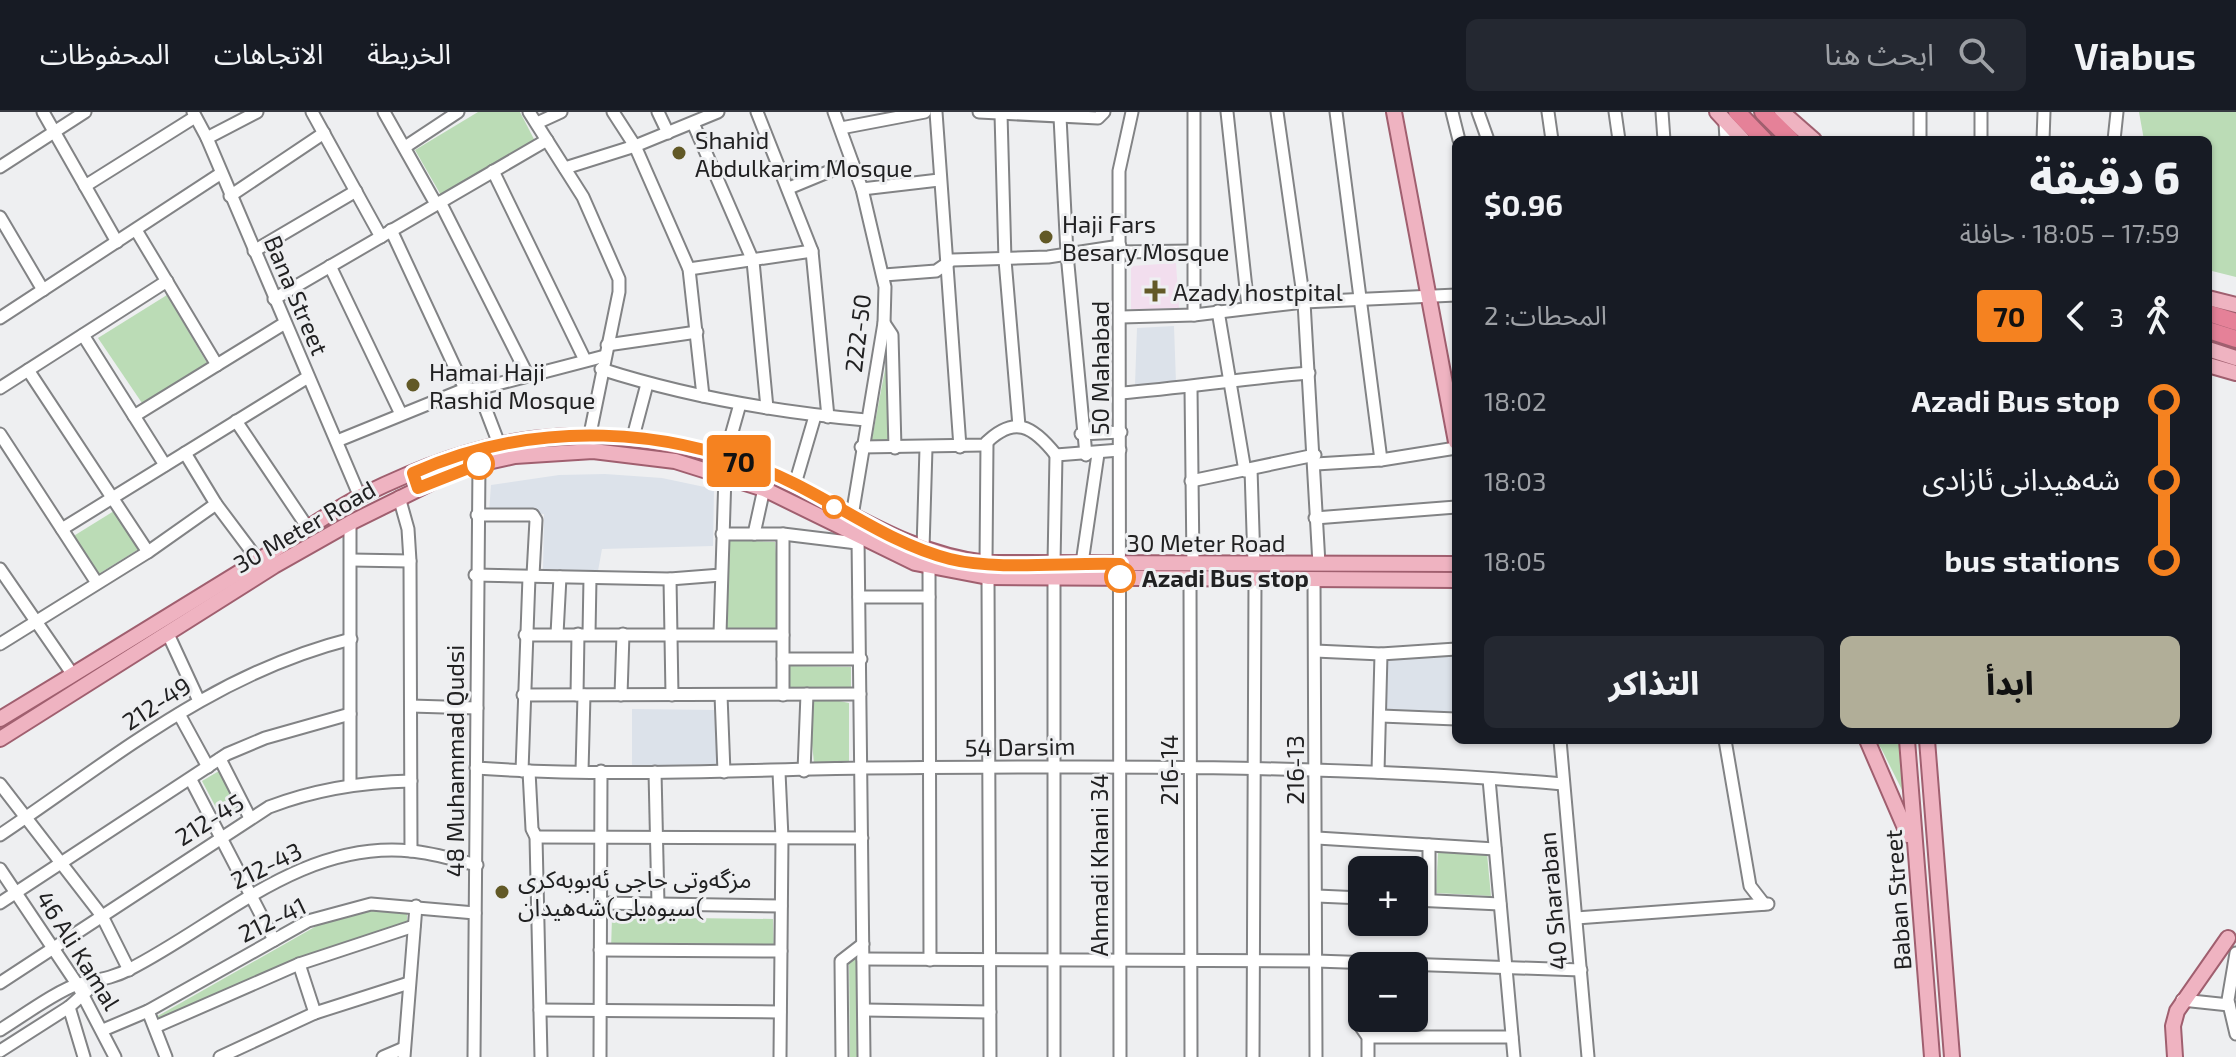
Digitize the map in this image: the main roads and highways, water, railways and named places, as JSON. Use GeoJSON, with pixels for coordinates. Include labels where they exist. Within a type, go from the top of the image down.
{"type":"FeatureCollection","features":[{"type":"Feature","properties":{"kind":"highway"},"geometry":{"type":"LineString","coordinates":[[1770,114],[1788,136]]}},
{"type":"Feature","properties":{"kind":"highway"},"geometry":{"type":"LineString","coordinates":[[1726,116],[1758,136]]}},
{"type":"Feature","properties":{"kind":"highway"},"geometry":{"type":"LineString","coordinates":[[2212,313],[2236,313]]}},
{"type":"Feature","properties":{"kind":"highway"},"geometry":{"type":"LineString","coordinates":[[2212,314],[2236,322]]}},
{"type":"Feature","properties":{"kind":"highway"},"geometry":{"type":"LineString","coordinates":[[2212,331],[2236,339]]}},
{"type":"Feature","properties":{"kind":"main road"},"geometry":{"type":"LineString","coordinates":[[1394,112],[1452,422]]}},
{"type":"Feature","properties":{"kind":"main road"},"geometry":{"type":"LineString","coordinates":[[1770,114],[1807,136]]}},
{"type":"Feature","properties":{"kind":"main road"},"geometry":{"type":"LineString","coordinates":[[1726,116],[1740,136]]}},
{"type":"Feature","properties":{"kind":"main road"},"geometry":{"type":"LineString","coordinates":[[2212,299],[2236,305]]}},
{"type":"Feature","properties":{"kind":"main road"},"geometry":{"type":"LineString","coordinates":[[2212,350],[2236,358]]}},
{"type":"Feature","properties":{"kind":"main road"},"geometry":{"type":"LineString","coordinates":[[2212,366],[2236,373]]}},
{"type":"Feature","properties":{"kind":"main road","name":"30 Meter Road"},"geometry":{"type":"LineString","coordinates":[[0,719],[266,560],[350,523],[399,497],[416,480],[455,455],[499,444],[590,434],[633,437],[725,457],[795,484],[852,516],[923,549],[987,570]]}},
{"type":"Feature","properties":{"kind":"main road","name":"30 Meter Road"},"geometry":{"type":"LineString","coordinates":[[0,739],[168,634],[308,528],[360,497],[479,464],[553,452],[632,453],[725,475],[764,489],[858,540],[929,568],[1191,571],[1255,580],[1452,580]]}},
{"type":"Feature","properties":{"kind":"main road"},"geometry":{"type":"LineString","coordinates":[[890,554],[898,538]]}},
{"type":"Feature","properties":{"kind":"main road","name":"30 Meter Road"},"geometry":{"type":"LineString","coordinates":[[1054,569],[1082,563],[1120,570]]}},
{"type":"Feature","properties":{"kind":"main road","name":"30 Meter Road"},"geometry":{"type":"LineString","coordinates":[[1191,571],[1254,563],[1452,564]]}},
{"type":"Feature","properties":{"kind":"main road"},"geometry":{"type":"LineString","coordinates":[[1869,744],[1900,808],[1915,854]]}},
{"type":"Feature","properties":{"kind":"main road","name":"Baban Street"},"geometry":{"type":"LineString","coordinates":[[1907,744],[1931,1054]]}},
{"type":"Feature","properties":{"kind":"main road"},"geometry":{"type":"LineString","coordinates":[[1927,744],[1952,1053]]}},
{"type":"Feature","properties":{"kind":"main road"},"geometry":{"type":"LineString","coordinates":[[2175,1057],[2173,1026],[2182,1000],[2232,938]]}},
{"type":"Feature","properties":{"kind":"main road"},"geometry":{"type":"LineString","coordinates":[[1928,1014],[1941,1019],[1949,1011]]}},
{"type":"Feature","properties":{"kind":"main road"},"geometry":{"type":"LineString","coordinates":[[1931,1054],[1941,1045],[1952,1053]]}},
{"type":"Feature","properties":{"kind":"place","name":"Shahid Abdulkarim Mosque"},"geometry":{"type":"Point","coordinates":[679,153]}},
{"type":"Feature","properties":{"kind":"place","name":"Haji Fars Besary Mosque"},"geometry":{"type":"Point","coordinates":[1046,237]}},
{"type":"Feature","properties":{"kind":"place","name":"Azady hostpital"},"geometry":{"type":"Point","coordinates":[1155,291]}},
{"type":"Feature","properties":{"kind":"place","name":"Hamai Haji Rashid Mosque"},"geometry":{"type":"Point","coordinates":[413,385]}},
{"type":"Feature","properties":{"kind":"place","name":"Azadi Bus stop"},"geometry":{"type":"Point","coordinates":[1120,577]}},
{"type":"Feature","properties":{"kind":"place","name":"مزگەوتی حاجی ئەبوبەکری سیوەیلی)شەهیدان("},"geometry":{"type":"Point","coordinates":[502,892]}}]}
